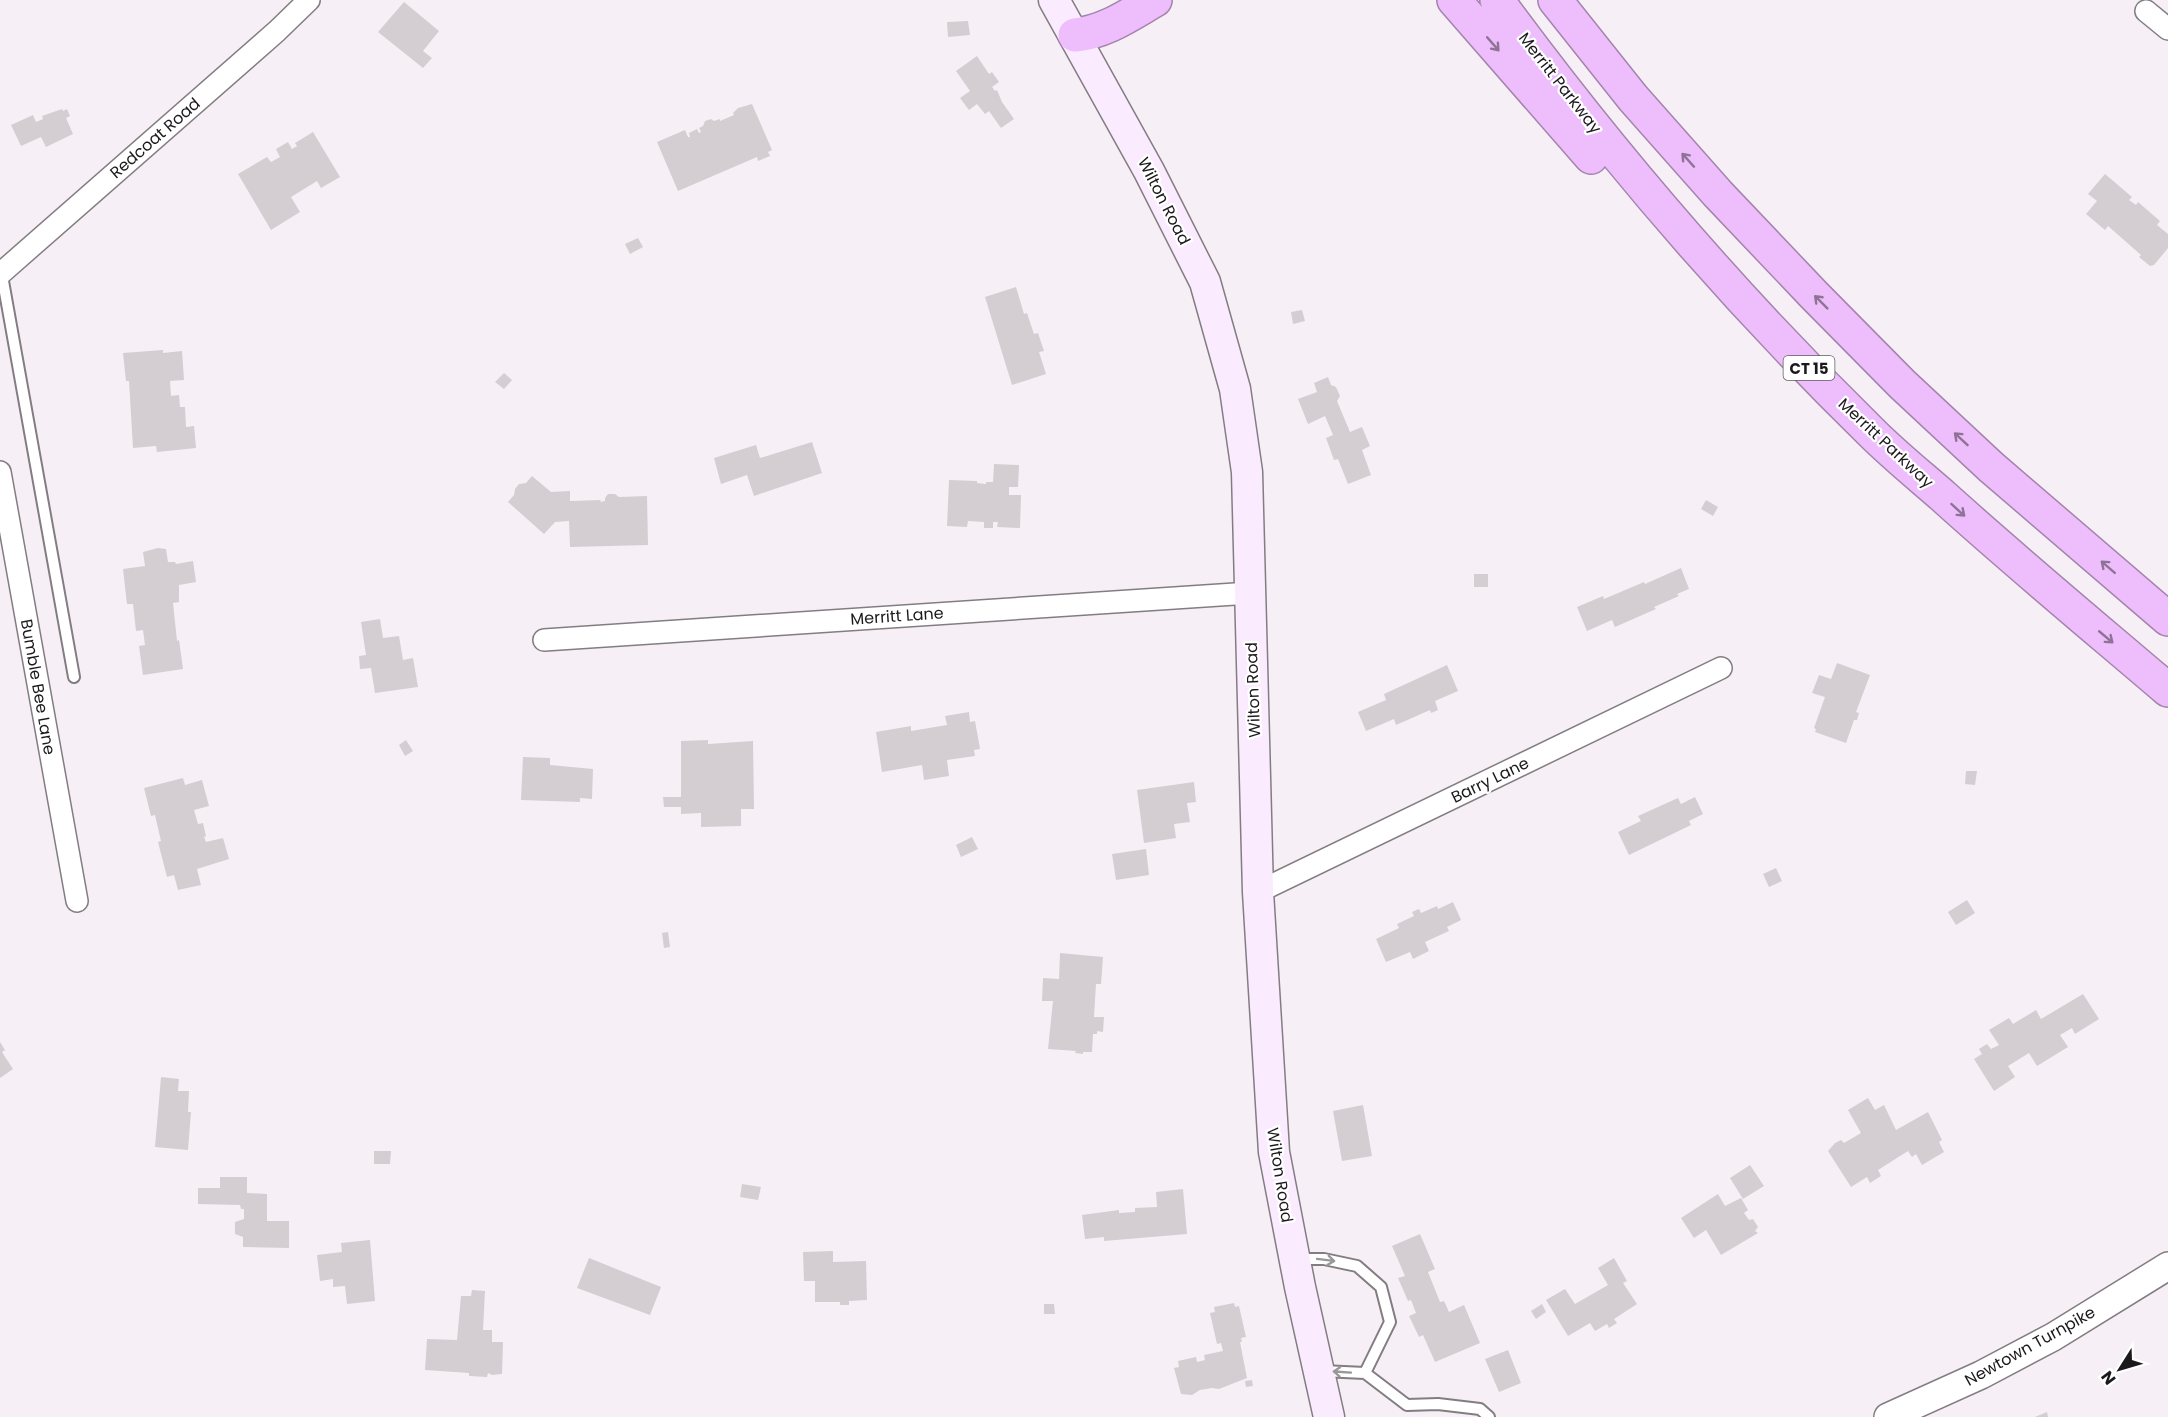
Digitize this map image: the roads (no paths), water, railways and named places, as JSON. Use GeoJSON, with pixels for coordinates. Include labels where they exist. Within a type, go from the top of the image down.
{"type":"FeatureCollection","features":[{"type":"Feature","properties":{"kind":"highway"},"geometry":{"type":"LineString","coordinates":[[1075,35],[1083,22],[1111,0]]}},
{"type":"Feature","properties":{"kind":"highway"},"geometry":{"type":"LineString","coordinates":[[1075,35],[1098,31],[1115,24],[1155,0]]}},
{"type":"Feature","properties":{"kind":"highway"},"geometry":{"type":"LineString","coordinates":[[1454,0],[1617,187],[1713,288],[1872,433]]}},
{"type":"Feature","properties":{"kind":"highway","name":"Merritt Parkway"},"geometry":{"type":"LineString","coordinates":[[1497,0],[1610,147],[1687,238],[1760,318],[1872,433],[1978,528],[2168,690]]}},
{"type":"Feature","properties":{"kind":"highway"},"geometry":{"type":"LineString","coordinates":[[1556,0],[1633,98],[1718,194],[1814,295],[1902,384],[1991,467],[2168,619]]}},
{"type":"Feature","properties":{"kind":"main road","name":"Wilton Road"},"geometry":{"type":"LineString","coordinates":[[1054,0],[1149,171],[1205,282],[1234,389],[1247,472],[1258,892],[1274,1152],[1329,1417]]}},
{"type":"Feature","properties":{"kind":"street","name":"Redcoat Road"},"geometry":{"type":"LineString","coordinates":[[1,271],[278,31],[309,0]]}},
{"type":"Feature","properties":{"kind":"street"},"geometry":{"type":"LineString","coordinates":[[2146,11],[2168,29]]}},
{"type":"Feature","properties":{"kind":"street","name":"Bumble Bee Lane"},"geometry":{"type":"LineString","coordinates":[[0,472],[78,901]]}},
{"type":"Feature","properties":{"kind":"street","name":"Merritt Lane"},"geometry":{"type":"LineString","coordinates":[[544,640],[1250,593]]}},
{"type":"Feature","properties":{"kind":"street","name":"Barry Lane"},"geometry":{"type":"LineString","coordinates":[[1258,892],[1721,668]]}},
{"type":"Feature","properties":{"kind":"street","name":"Newtown Turnpike"},"geometry":{"type":"LineString","coordinates":[[1888,1417],[1981,1375],[2053,1337],[2168,1266]]}},
{"type":"Feature","properties":{"kind":"lane"},"geometry":{"type":"LineString","coordinates":[[1,271],[74,677]]}},
{"type":"Feature","properties":{"kind":"lane"},"geometry":{"type":"LineString","coordinates":[[1295,1259],[1324,1259],[1357,1266],[1381,1287],[1390,1322],[1365,1373]]}},
{"type":"Feature","properties":{"kind":"lane"},"geometry":{"type":"LineString","coordinates":[[1319,1371],[1365,1373],[1407,1405],[1438,1404],[1480,1409],[1489,1417]]}}]}
